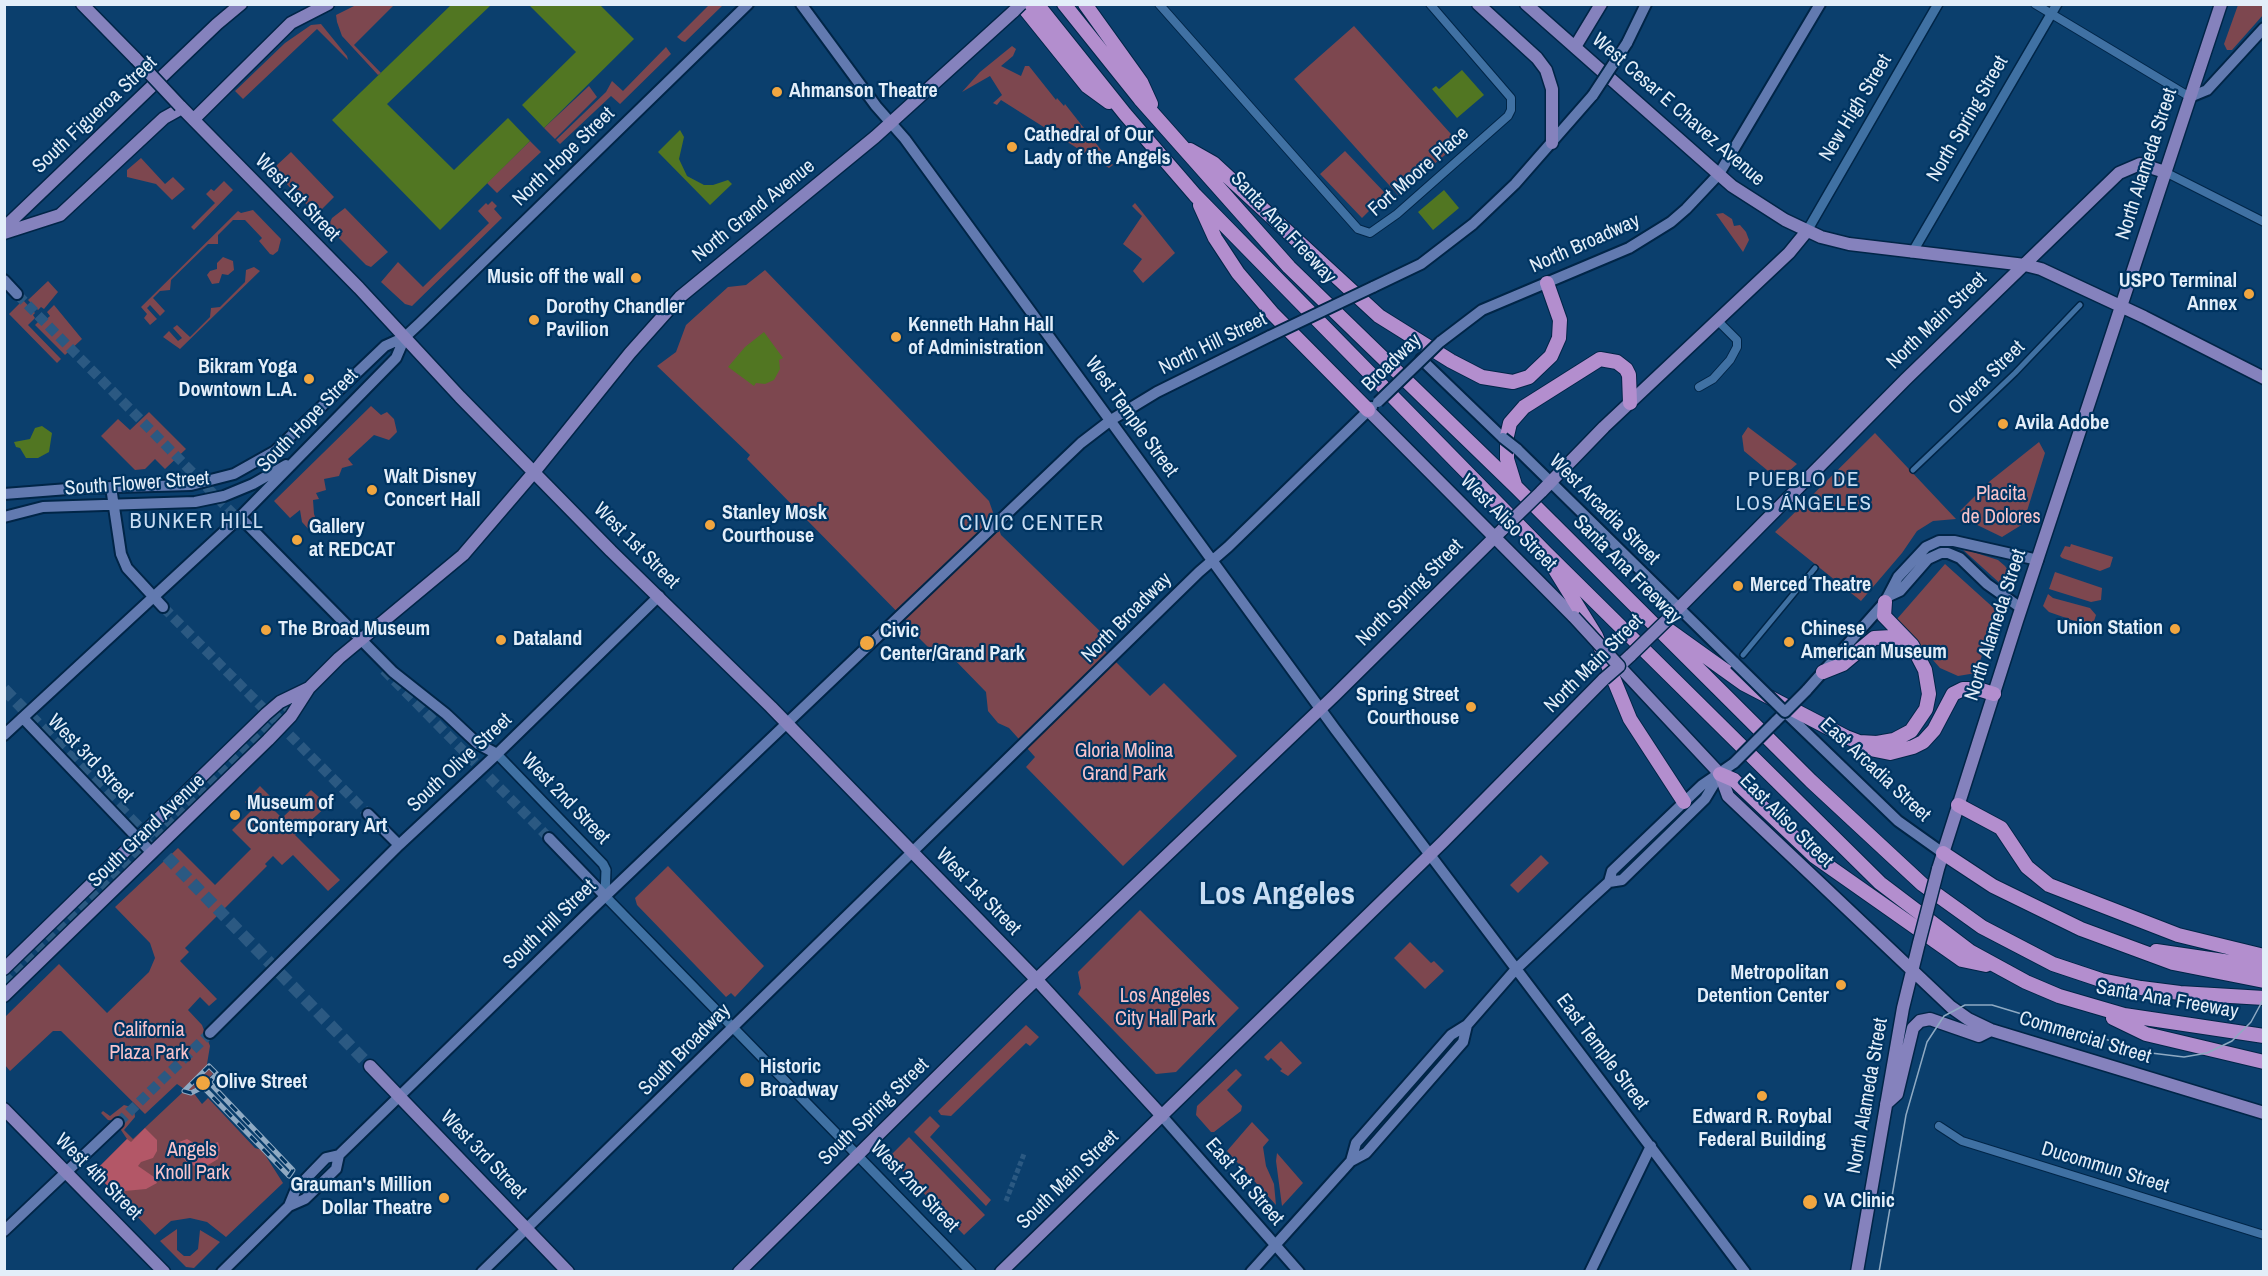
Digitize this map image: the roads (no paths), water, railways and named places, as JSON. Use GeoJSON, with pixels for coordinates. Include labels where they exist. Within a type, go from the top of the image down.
{"type":"FeatureCollection","features":[{"type":"Feature","properties":{"kind":"highway"},"geometry":{"type":"LineString","coordinates":[[1037,4],[1125,114]]}},
{"type":"Feature","properties":{"kind":"highway","name":"Santa Ana Freeway"},"geometry":{"type":"LineString","coordinates":[[1064,4],[1158,119],[1289,267],[1516,486],[1872,841],[1922,884],[1982,927],[2053,964],[2101,980],[2180,993],[2264,998]]}},
{"type":"Feature","properties":{"kind":"highway"},"geometry":{"type":"LineString","coordinates":[[1085,4],[1141,82],[1158,119]]}},
{"type":"Feature","properties":{"kind":"highway"},"geometry":{"type":"LineString","coordinates":[[1019,7],[1086,86],[1125,114]]}},
{"type":"Feature","properties":{"kind":"highway","name":"Santa Ana Freeway"},"geometry":{"type":"LineString","coordinates":[[1125,114],[1195,195],[1546,553],[1880,883],[1930,923],[1995,966],[2026,982],[2090,1006],[2166,1023],[2264,1036]]}},
{"type":"Feature","properties":{"kind":"highway"},"geometry":{"type":"LineString","coordinates":[[1180,144],[1213,163],[1379,316],[1450,361],[1482,377],[1513,382],[1530,377],[1551,356],[1559,338],[1560,320],[1547,283]]}},
{"type":"Feature","properties":{"kind":"highway"},"geometry":{"type":"LineString","coordinates":[[1195,195],[1215,238],[1238,273],[1273,314],[1373,406]]}},
{"type":"Feature","properties":{"kind":"highway"},"geometry":{"type":"LineString","coordinates":[[1516,486],[1507,459],[1507,436],[1510,423],[1524,407],[1593,363],[1608,359],[1622,365],[1629,375],[1630,403]]}},
{"type":"Feature","properties":{"kind":"highway"},"geometry":{"type":"LineString","coordinates":[[1546,553],[1596,636],[1630,719],[1684,802]]}},
{"type":"Feature","properties":{"kind":"highway"},"geometry":{"type":"LineString","coordinates":[[1846,737],[1859,742],[1886,742],[1904,736],[1917,725],[1926,709],[1929,694],[1928,680],[1911,645],[1884,616],[1887,599]]}},
{"type":"Feature","properties":{"kind":"highway"},"geometry":{"type":"LineString","coordinates":[[1644,615],[1681,636],[1736,679],[1873,750],[1900,752],[1923,742],[1934,730],[1953,694],[1964,689],[1978,689],[1994,694]]}},
{"type":"Feature","properties":{"kind":"highway"},"geometry":{"type":"LineString","coordinates":[[1823,672],[1843,664],[1867,643],[1880,637],[1899,640],[1918,659]]}},
{"type":"Feature","properties":{"kind":"highway"},"geometry":{"type":"LineString","coordinates":[[1720,774],[1734,780],[1814,856],[1918,931],[1962,960],[1995,966]]}},
{"type":"Feature","properties":{"kind":"highway"},"geometry":{"type":"LineString","coordinates":[[1958,805],[2001,828],[2027,867],[2049,885],[2178,935],[2264,956]]}},
{"type":"Feature","properties":{"kind":"highway","name":"East Arcadia Street"},"geometry":{"type":"LineString","coordinates":[[1943,853],[1993,886],[2056,919],[2140,950]]}},
{"type":"Feature","properties":{"kind":"highway"},"geometry":{"type":"LineString","coordinates":[[2140,950],[2264,967]]}},
{"type":"Feature","properties":{"kind":"highway"},"geometry":{"type":"LineString","coordinates":[[2140,950],[2173,963],[2264,981]]}},
{"type":"Feature","properties":{"kind":"highway"},"geometry":{"type":"LineString","coordinates":[[2090,1006],[2146,1034],[2264,1062]]}},
{"type":"Feature","properties":{"kind":"main road","name":"West 1st Street"},"geometry":{"type":"LineString","coordinates":[[82,4],[535,471],[787,723],[1037,980],[1162,1116]]}},
{"type":"Feature","properties":{"kind":"main road","name":"South Figueroa Street"},"geometry":{"type":"LineString","coordinates":[[4,228],[241,4]]}},
{"type":"Feature","properties":{"kind":"main road"},"geometry":{"type":"LineString","coordinates":[[194,119],[291,23],[328,4]]}},
{"type":"Feature","properties":{"kind":"main road","name":"North Hope Street"},"geometry":{"type":"LineString","coordinates":[[405,337],[748,4]]}},
{"type":"Feature","properties":{"kind":"main road","name":"West Temple Street"},"geometry":{"type":"LineString","coordinates":[[801,4],[890,123],[905,139],[1429,854]]}},
{"type":"Feature","properties":{"kind":"main road"},"geometry":{"type":"LineString","coordinates":[[1478,4],[1537,58],[1546,70],[1552,89],[1552,143]]}},
{"type":"Feature","properties":{"kind":"main road","name":"West Cesar E Chavez Avenue"},"geometry":{"type":"LineString","coordinates":[[1526,4],[1719,174],[1766,210],[1807,231],[1849,244],[2025,265],[2122,306],[2264,378]]}},
{"type":"Feature","properties":{"kind":"main road"},"geometry":{"type":"LineString","coordinates":[[1575,47],[1601,4]]}},
{"type":"Feature","properties":{"kind":"main road","name":"North Hill Street"},"geometry":{"type":"LineString","coordinates":[[787,723],[1045,476],[1111,420],[1157,392],[1421,264],[1454,240],[1515,184],[1593,95],[1627,43],[1646,4]]}},
{"type":"Feature","properties":{"kind":"main road","name":"North Broadway"},"geometry":{"type":"LineString","coordinates":[[1440,342],[1482,310],[1607,258],[1650,235],[1686,209],[1719,174],[1820,4]]}},
{"type":"Feature","properties":{"kind":"main road","name":"North Alameda Street"},"geometry":{"type":"LineString","coordinates":[[1857,1272],[1912,968],[1938,869],[2021,608],[2221,4]]}},
{"type":"Feature","properties":{"kind":"main road","name":"North Grand Avenue"},"geometry":{"type":"LineString","coordinates":[[535,471],[630,353],[680,297],[890,123],[1019,7]]}},
{"type":"Feature","properties":{"kind":"main road"},"geometry":{"type":"LineString","coordinates":[[2190,97],[2207,90],[2264,28]]}},
{"type":"Feature","properties":{"kind":"main road"},"geometry":{"type":"LineString","coordinates":[[4,233],[60,215],[164,118],[181,107]]}},
{"type":"Feature","properties":{"kind":"main road","name":"North Main Street"},"geometry":{"type":"LineString","coordinates":[[1162,1116],[1604,679],[1675,612],[1851,433],[2119,173],[2140,164],[2165,172]]}},
{"type":"Feature","properties":{"kind":"main road","name":"North Spring Street"},"geometry":{"type":"LineString","coordinates":[[1037,980],[1320,708],[1630,403],[1789,253],[1807,231]]}},
{"type":"Feature","properties":{"kind":"main road"},"geometry":{"type":"LineString","coordinates":[[4,280],[17,294]]}},
{"type":"Feature","properties":{"kind":"main road","name":"South Hope Street"},"geometry":{"type":"LineString","coordinates":[[4,735],[151,597],[240,518],[396,358],[405,337]]}},
{"type":"Feature","properties":{"kind":"main road","name":"South Hope Street"},"geometry":{"type":"LineString","coordinates":[[149,487],[212,481],[255,464],[275,451],[385,346],[405,337]]}},
{"type":"Feature","properties":{"kind":"main road","name":"Broadway"},"geometry":{"type":"LineString","coordinates":[[1373,406],[1440,342]]}},
{"type":"Feature","properties":{"kind":"main road","name":"West Arcadia Street"},"geometry":{"type":"LineString","coordinates":[[1421,359],[1516,449],[1544,487],[1675,612]]}},
{"type":"Feature","properties":{"kind":"main road","name":"North Broadway"},"geometry":{"type":"LineString","coordinates":[[912,852],[1373,406]]}},
{"type":"Feature","properties":{"kind":"main road","name":"West Aliso Street"},"geometry":{"type":"LineString","coordinates":[[1373,406],[1499,533],[1619,666]]}},
{"type":"Feature","properties":{"kind":"main road","name":"South Flower Street"},"geometry":{"type":"LineString","coordinates":[[4,516],[43,507],[195,502],[224,496],[253,484],[299,457]]}},
{"type":"Feature","properties":{"kind":"main road","name":"South Grand Avenue"},"geometry":{"type":"LineString","coordinates":[[4,996],[291,716],[309,688],[463,555],[535,471]]}},
{"type":"Feature","properties":{"kind":"main road"},"geometry":{"type":"LineString","coordinates":[[111,487],[121,554],[127,568],[151,597],[163,607]]}},
{"type":"Feature","properties":{"kind":"main road","name":"South Flower Street"},"geometry":{"type":"LineString","coordinates":[[4,495],[31,490],[149,487]]}},
{"type":"Feature","properties":{"kind":"main road","name":"West 2nd Street"},"geometry":{"type":"LineString","coordinates":[[240,518],[401,679],[446,714],[477,744],[497,754]]}},
{"type":"Feature","properties":{"kind":"main road"},"geometry":{"type":"LineString","coordinates":[[1887,599],[1892,585],[1917,553],[1939,541],[1954,541],[2038,560]]}},
{"type":"Feature","properties":{"kind":"main road"},"geometry":{"type":"LineString","coordinates":[[1251,1272],[1351,1161],[1366,1153],[1463,1042],[1467,1025],[1516,969],[1609,882],[1612,871],[1702,784],[1734,763],[1806,691],[1887,599],[1900,591],[1928,559],[1941,553],[1960,558],[1987,584],[2021,608]]}},
{"type":"Feature","properties":{"kind":"main road","name":"South Olive Street"},"geometry":{"type":"LineString","coordinates":[[210,1033],[399,845],[497,754],[659,596]]}},
{"type":"Feature","properties":{"kind":"main road","name":"East Arcadia Street"},"geometry":{"type":"LineString","coordinates":[[1675,612],[1739,659],[1785,712],[1898,821],[1943,853]]}},
{"type":"Feature","properties":{"kind":"main road","name":"East Aliso Street"},"geometry":{"type":"LineString","coordinates":[[1619,666],[1720,774],[1728,796],[1912,968]]}},
{"type":"Feature","properties":{"kind":"main road","name":"South Grand Avenue"},"geometry":{"type":"LineString","coordinates":[[4,969],[266,714],[280,702],[309,688]]}},
{"type":"Feature","properties":{"kind":"main road","name":"West 3rd Street"},"geometry":{"type":"LineString","coordinates":[[23,718],[152,853]]}},
{"type":"Feature","properties":{"kind":"main road","name":"South Hill Street"},"geometry":{"type":"LineString","coordinates":[[222,1272],[289,1206],[296,1189],[326,1158],[339,1155],[787,723]]}},
{"type":"Feature","properties":{"kind":"main road"},"geometry":{"type":"LineString","coordinates":[[1609,882],[1622,880],[1697,807],[1709,794],[1720,774]]}},
{"type":"Feature","properties":{"kind":"main road"},"geometry":{"type":"LineString","coordinates":[[368,814],[399,845]]}},
{"type":"Feature","properties":{"kind":"main road","name":"West 2nd Street"},"geometry":{"type":"LineString","coordinates":[[549,838],[605,896]]}},
{"type":"Feature","properties":{"kind":"main road","name":"South Broadway"},"geometry":{"type":"LineString","coordinates":[[482,1272],[912,852]]}},
{"type":"Feature","properties":{"kind":"main road","name":"East Temple Street"},"geometry":{"type":"LineString","coordinates":[[1429,854],[1745,1272]]}},
{"type":"Feature","properties":{"kind":"main road","name":"Commercial Street"},"geometry":{"type":"LineString","coordinates":[[1912,968],[1951,1007],[1968,1019],[1991,1030],[2264,1113]]}},
{"type":"Feature","properties":{"kind":"main road","name":"South Spring Street"},"geometry":{"type":"LineString","coordinates":[[738,1272],[1037,980]]}},
{"type":"Feature","properties":{"kind":"main road"},"geometry":{"type":"LineString","coordinates":[[1886,1104],[1897,1094],[1913,1028],[1920,1021],[1930,1019],[1979,1035],[1991,1030]]}},
{"type":"Feature","properties":{"kind":"main road","name":"West 3rd Street"},"geometry":{"type":"LineString","coordinates":[[370,1066],[568,1272]]}},
{"type":"Feature","properties":{"kind":"main road","name":"West 4th Street"},"geometry":{"type":"LineString","coordinates":[[4,1109],[164,1272]]}},
{"type":"Feature","properties":{"kind":"main road","name":"East 1st Street"},"geometry":{"type":"LineString","coordinates":[[1162,1116],[1299,1272]]}},
{"type":"Feature","properties":{"kind":"main road","name":"South Main Street"},"geometry":{"type":"LineString","coordinates":[[1001,1272],[1162,1116]]}},
{"type":"Feature","properties":{"kind":"main road"},"geometry":{"type":"LineString","coordinates":[[4,1231],[118,1123]]}},
{"type":"Feature","properties":{"kind":"main road"},"geometry":{"type":"LineString","coordinates":[[1590,1272],[1651,1146]]}},
{"type":"Feature","properties":{"kind":"street","name":"Fort Moore Place"},"geometry":{"type":"LineString","coordinates":[[1159,4],[1358,229],[1370,233],[1415,198],[1508,116],[1511,110],[1511,98],[1430,4]]}},
{"type":"Feature","properties":{"kind":"street","name":"New High Street"},"geometry":{"type":"LineString","coordinates":[[1807,231],[1938,4]]}},
{"type":"Feature","properties":{"kind":"street"},"geometry":{"type":"LineString","coordinates":[[2035,4],[2190,97]]}},
{"type":"Feature","properties":{"kind":"street","name":"North Spring Street"},"geometry":{"type":"LineString","coordinates":[[1912,253],[2057,4]]}},
{"type":"Feature","properties":{"kind":"street"},"geometry":{"type":"LineString","coordinates":[[2165,172],[2264,222]]}},
{"type":"Feature","properties":{"kind":"street","name":"Olvera Street"},"geometry":{"type":"LineString","coordinates":[[1913,470],[2015,373],[2080,305]]}},
{"type":"Feature","properties":{"kind":"street"},"geometry":{"type":"LineString","coordinates":[[1699,387],[1713,379],[1730,360],[1737,347],[1737,340],[1718,321]]}},
{"type":"Feature","properties":{"kind":"street"},"geometry":{"type":"LineString","coordinates":[[1739,659],[1815,568]]}},
{"type":"Feature","properties":{"kind":"street","name":"West 2nd Street"},"geometry":{"type":"LineString","coordinates":[[497,754],[603,864],[606,870],[605,896],[971,1272]]}},
{"type":"Feature","properties":{"kind":"street","name":"Ducommun Street"},"geometry":{"type":"LineString","coordinates":[[1939,1126],[1962,1141],[2264,1235]]}},
{"type":"Feature","properties":{"kind":"tunnel"},"geometry":{"type":"LineString","coordinates":[[17,294],[244,525]]}},
{"type":"Feature","properties":{"kind":"tunnel"},"geometry":{"type":"LineString","coordinates":[[163,607],[368,814]]}},
{"type":"Feature","properties":{"kind":"tunnel"},"geometry":{"type":"LineString","coordinates":[[384,670],[549,838]]}},
{"type":"Feature","properties":{"kind":"tunnel"},"geometry":{"type":"LineString","coordinates":[[4,689],[370,1066]]}},
{"type":"Feature","properties":{"kind":"tunnel"},"geometry":{"type":"LineString","coordinates":[[275,719],[297,700]]}},
{"type":"Feature","properties":{"kind":"tunnel"},"geometry":{"type":"LineString","coordinates":[[4,982],[275,719]]}},
{"type":"Feature","properties":{"kind":"tunnel"},"geometry":{"type":"LineString","coordinates":[[118,1123],[210,1033]]}},
{"type":"Feature","properties":{"kind":"tunnel"},"geometry":{"type":"LineString","coordinates":[[1006,1201],[1024,1154]]}},
{"type":"Feature","properties":{"kind":"tram line"},"geometry":{"type":"LineString","coordinates":[[1879,1272],[1906,1115],[1927,1042],[1944,1016],[1965,1005],[1992,1005],[2151,1053],[2184,1057],[2207,1053],[2232,1041],[2251,1022],[2264,998]]}},
{"type":"Feature","properties":{"kind":"railway"},"geometry":{"type":"LineString","coordinates":[[209,1066],[217,1074],[209,1082],[293,1170],[289,1176],[203,1087],[191,1093],[184,1091],[209,1066]]}},
{"type":"Feature","properties":{"kind":"place","name":"Ahmanson Theatre"},"geometry":{"type":"Point","coordinates":[777,92]}},
{"type":"Feature","properties":{"kind":"place","name":"Cathedral of Our Lady of the Angels"},"geometry":{"type":"Point","coordinates":[1012,147]}},
{"type":"Feature","properties":{"kind":"place","name":"Music off the wall"},"geometry":{"type":"Point","coordinates":[636,278]}},
{"type":"Feature","properties":{"kind":"place","name":"USPO Terminal Annex"},"geometry":{"type":"Point","coordinates":[2249,294]}},
{"type":"Feature","properties":{"kind":"place","name":"Dorothy Chandler Pavilion"},"geometry":{"type":"Point","coordinates":[534,320]}},
{"type":"Feature","properties":{"kind":"place","name":"Kenneth Hahn Hall of Administration"},"geometry":{"type":"Point","coordinates":[896,337]}},
{"type":"Feature","properties":{"kind":"place","name":"Bikram Yoga Downtown L.A."},"geometry":{"type":"Point","coordinates":[309,379]}},
{"type":"Feature","properties":{"kind":"place","name":"Avila Adobe"},"geometry":{"type":"Point","coordinates":[2003,424]}},
{"type":"Feature","properties":{"kind":"place","name":"Walt Disney Concert Hall"},"geometry":{"type":"Point","coordinates":[372,490]}},
{"type":"Feature","properties":{"kind":"place","name":"Stanley Mosk Courthouse"},"geometry":{"type":"Point","coordinates":[710,525]}},
{"type":"Feature","properties":{"kind":"place","name":"Gallery at REDCAT"},"geometry":{"type":"Point","coordinates":[297,540]}},
{"type":"Feature","properties":{"kind":"place","name":"Merced Theatre"},"geometry":{"type":"Point","coordinates":[1738,586]}},
{"type":"Feature","properties":{"kind":"place","name":"Union Station"},"geometry":{"type":"Point","coordinates":[2175,629]}},
{"type":"Feature","properties":{"kind":"place","name":"The Broad Museum"},"geometry":{"type":"Point","coordinates":[266,630]}},
{"type":"Feature","properties":{"kind":"place","name":"Dataland"},"geometry":{"type":"Point","coordinates":[501,640]}},
{"type":"Feature","properties":{"kind":"place","name":"Chinese American Museum"},"geometry":{"type":"Point","coordinates":[1789,642]}},
{"type":"Feature","properties":{"kind":"place","name":"Civic Center/Grand Park"},"geometry":{"type":"Point","coordinates":[867,643]}},
{"type":"Feature","properties":{"kind":"place","name":"Spring Street Courthouse"},"geometry":{"type":"Point","coordinates":[1471,707]}},
{"type":"Feature","properties":{"kind":"place","name":"Museum of Contemporary Art"},"geometry":{"type":"Point","coordinates":[235,815]}},
{"type":"Feature","properties":{"kind":"place","name":"Metropolitan Detention Center"},"geometry":{"type":"Point","coordinates":[1841,985]}},
{"type":"Feature","properties":{"kind":"place","name":"Historic Broadway"},"geometry":{"type":"Point","coordinates":[747,1080]}},
{"type":"Feature","properties":{"kind":"place","name":"Olive Street"},"geometry":{"type":"Point","coordinates":[203,1083]}},
{"type":"Feature","properties":{"kind":"place","name":"Edward R. Roybal Federal Building"},"geometry":{"type":"Point","coordinates":[1762,1096]}},
{"type":"Feature","properties":{"kind":"place","name":"Grauman's Million Dollar Theatre"},"geometry":{"type":"Point","coordinates":[444,1198]}},
{"type":"Feature","properties":{"kind":"place","name":"VA Clinic"},"geometry":{"type":"Point","coordinates":[1810,1202]}},
{"type":"Feature","properties":{"kind":"district","name":"PUEBLO DE LOS ÁNGELES"},"geometry":{"type":"Point","coordinates":[1804,492]}},
{"type":"Feature","properties":{"kind":"district","name":"BUNKER HILL"},"geometry":{"type":"Point","coordinates":[197,522]}},
{"type":"Feature","properties":{"kind":"district","name":"CIVIC CENTER"},"geometry":{"type":"Point","coordinates":[1032,524]}},
{"type":"Feature","properties":{"kind":"district","name":"Los Angeles"},"geometry":{"type":"Point","coordinates":[1277,895]}},
{"type":"Feature","properties":{"kind":"park label","name":"Placita de Dolores"},"geometry":{"type":"Point","coordinates":[2001,506]}},
{"type":"Feature","properties":{"kind":"park label","name":"Gloria Molina Grand Park"},"geometry":{"type":"Point","coordinates":[1124,764]}},
{"type":"Feature","properties":{"kind":"park label","name":"Los Angeles City Hall Park"},"geometry":{"type":"Point","coordinates":[1165,1008]}},
{"type":"Feature","properties":{"kind":"park label","name":"California Plaza Park"},"geometry":{"type":"Point","coordinates":[149,1042]}},
{"type":"Feature","properties":{"kind":"park label","name":"Angels Knoll Park"},"geometry":{"type":"Point","coordinates":[192,1162]}}]}
